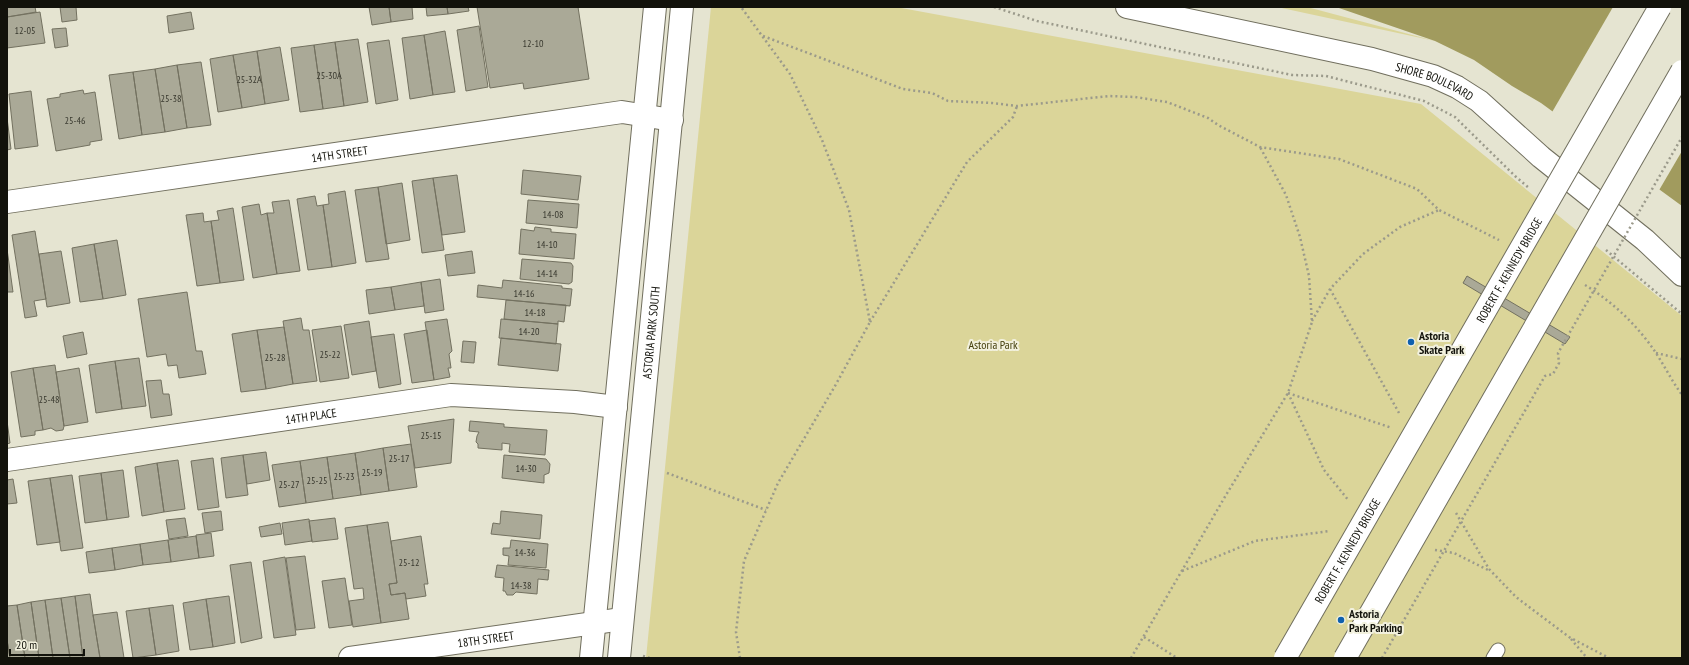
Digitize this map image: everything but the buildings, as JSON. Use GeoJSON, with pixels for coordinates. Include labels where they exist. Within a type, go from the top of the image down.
{"type":"FeatureCollection","features":[{"type":"Feature","properties":{"kind":"main road"},"geometry":{"type":"LineString","coordinates":[[591,658],[655,7]]}},
{"type":"Feature","properties":{"kind":"main road","name":"ASTORIA PARK SOUTH"},"geometry":{"type":"LineString","coordinates":[[619,658],[682,7]]}},
{"type":"Feature","properties":{"kind":"main road","name":"SHORE BOULEVARD"},"geometry":{"type":"LineString","coordinates":[[1127,7],[1372,59],[1432,76],[1457,87],[1479,101],[1541,157],[1645,240],[1682,275]]}},
{"type":"Feature","properties":{"kind":"main road","name":"ROBERT F. KENNEDY BRIDGE"},"geometry":{"type":"LineString","coordinates":[[1285,658],[1660,7]]}},
{"type":"Feature","properties":{"kind":"main road"},"geometry":{"type":"LineString","coordinates":[[1345,658],[1682,71]]}},
{"type":"Feature","properties":{"kind":"main road","name":"14TH STREET"},"geometry":{"type":"LineString","coordinates":[[7,202],[622,112],[672,120]]}},
{"type":"Feature","properties":{"kind":"main road","name":"14TH PLACE"},"geometry":{"type":"LineString","coordinates":[[7,460],[451,395],[582,403],[616,407]]}},
{"type":"Feature","properties":{"kind":"main road","name":"18TH STREET"},"geometry":{"type":"LineString","coordinates":[[350,658],[622,618]]}},
{"type":"Feature","properties":{"kind":"path"},"geometry":{"type":"LineString","coordinates":[[741,7],[790,74],[822,140],[849,210],[870,322]]}},
{"type":"Feature","properties":{"kind":"path"},"geometry":{"type":"LineString","coordinates":[[994,7],[1037,21],[1292,75],[1326,76],[1424,101],[1455,117],[1515,176],[1533,191]]}},
{"type":"Feature","properties":{"kind":"path"},"geometry":{"type":"LineString","coordinates":[[763,36],[904,89],[932,94],[948,101],[1017,106],[1109,96],[1135,97],[1167,102],[1208,118],[1218,125],[1260,147],[1339,160],[1417,189],[1439,210],[1505,243]]}},
{"type":"Feature","properties":{"kind":"path"},"geometry":{"type":"LineString","coordinates":[[740,658],[736,632],[744,561],[778,483],[835,386],[870,322],[967,162],[1013,117],[1017,106]]}},
{"type":"Feature","properties":{"kind":"path"},"geometry":{"type":"LineString","coordinates":[[1382,658],[1545,376],[1553,374],[1559,363],[1558,353],[1682,137]]}},
{"type":"Feature","properties":{"kind":"path"},"geometry":{"type":"LineString","coordinates":[[1260,147],[1286,195],[1300,237],[1309,276],[1312,322]]}},
{"type":"Feature","properties":{"kind":"path"},"geometry":{"type":"LineString","coordinates":[[1131,658],[1226,495],[1288,393],[1312,322],[1330,289],[1364,254],[1400,227],[1439,210]]}},
{"type":"Feature","properties":{"kind":"path"},"geometry":{"type":"LineString","coordinates":[[1606,249],[1682,314]]}},
{"type":"Feature","properties":{"kind":"path"},"geometry":{"type":"LineString","coordinates":[[1582,283],[1615,306],[1637,327],[1656,353],[1669,377],[1682,395]]}},
{"type":"Feature","properties":{"kind":"path"},"geometry":{"type":"LineString","coordinates":[[1656,353],[1682,359]]}},
{"type":"Feature","properties":{"kind":"path"},"geometry":{"type":"LineString","coordinates":[[1288,393],[1396,429]]}},
{"type":"Feature","properties":{"kind":"path"},"geometry":{"type":"LineString","coordinates":[[1288,393],[1324,470],[1352,505]]}},
{"type":"Feature","properties":{"kind":"path"},"geometry":{"type":"LineString","coordinates":[[667,473],[766,510]]}},
{"type":"Feature","properties":{"kind":"path"},"geometry":{"type":"LineString","coordinates":[[1516,597],[1569,637],[1609,658]]}},
{"type":"Feature","properties":{"kind":"path"},"geometry":{"type":"LineString","coordinates":[[1144,637],[1177,658]]}},
{"type":"Feature","properties":{"kind":"path"},"geometry":{"type":"LineString","coordinates":[[1569,637],[1587,658]]}},
{"type":"Feature","properties":{"kind":"path"},"geometry":{"type":"LineString","coordinates":[[643,656],[650,658]]}},
{"type":"Feature","properties":{"kind":"green space","name":"Astoria Park"},"geometry":{"type":"Polygon","coordinates":[[[711,7],[896,7],[1421,104],[1682,316],[1682,658],[646,658],[711,7]]]}},
{"type":"Feature","properties":{"kind":"green space"},"geometry":{"type":"Polygon","coordinates":[[[1277,7],[1307,7],[1435,41],[1277,7]]]}},
{"type":"Feature","properties":{"kind":"shaded area"},"geometry":{"type":"Polygon","coordinates":[[[1336,7],[1682,7],[1682,206],[1541,103],[1512,86],[1474,60],[1435,41],[1336,7]]]}},
{"type":"Feature","properties":{"kind":"pier"},"geometry":{"type":"Polygon","coordinates":[[[1613,7],[1682,7],[1682,151],[1658,192],[1551,114],[1613,7]]]}},
{"type":"Feature","properties":{"kind":"place","name":"Astoria Skate Park"},"geometry":{"type":"Point","coordinates":[1411,342]}},
{"type":"Feature","properties":{"kind":"place","name":"Astoria Park Parking"},"geometry":{"type":"Point","coordinates":[1341,620]}}]}
